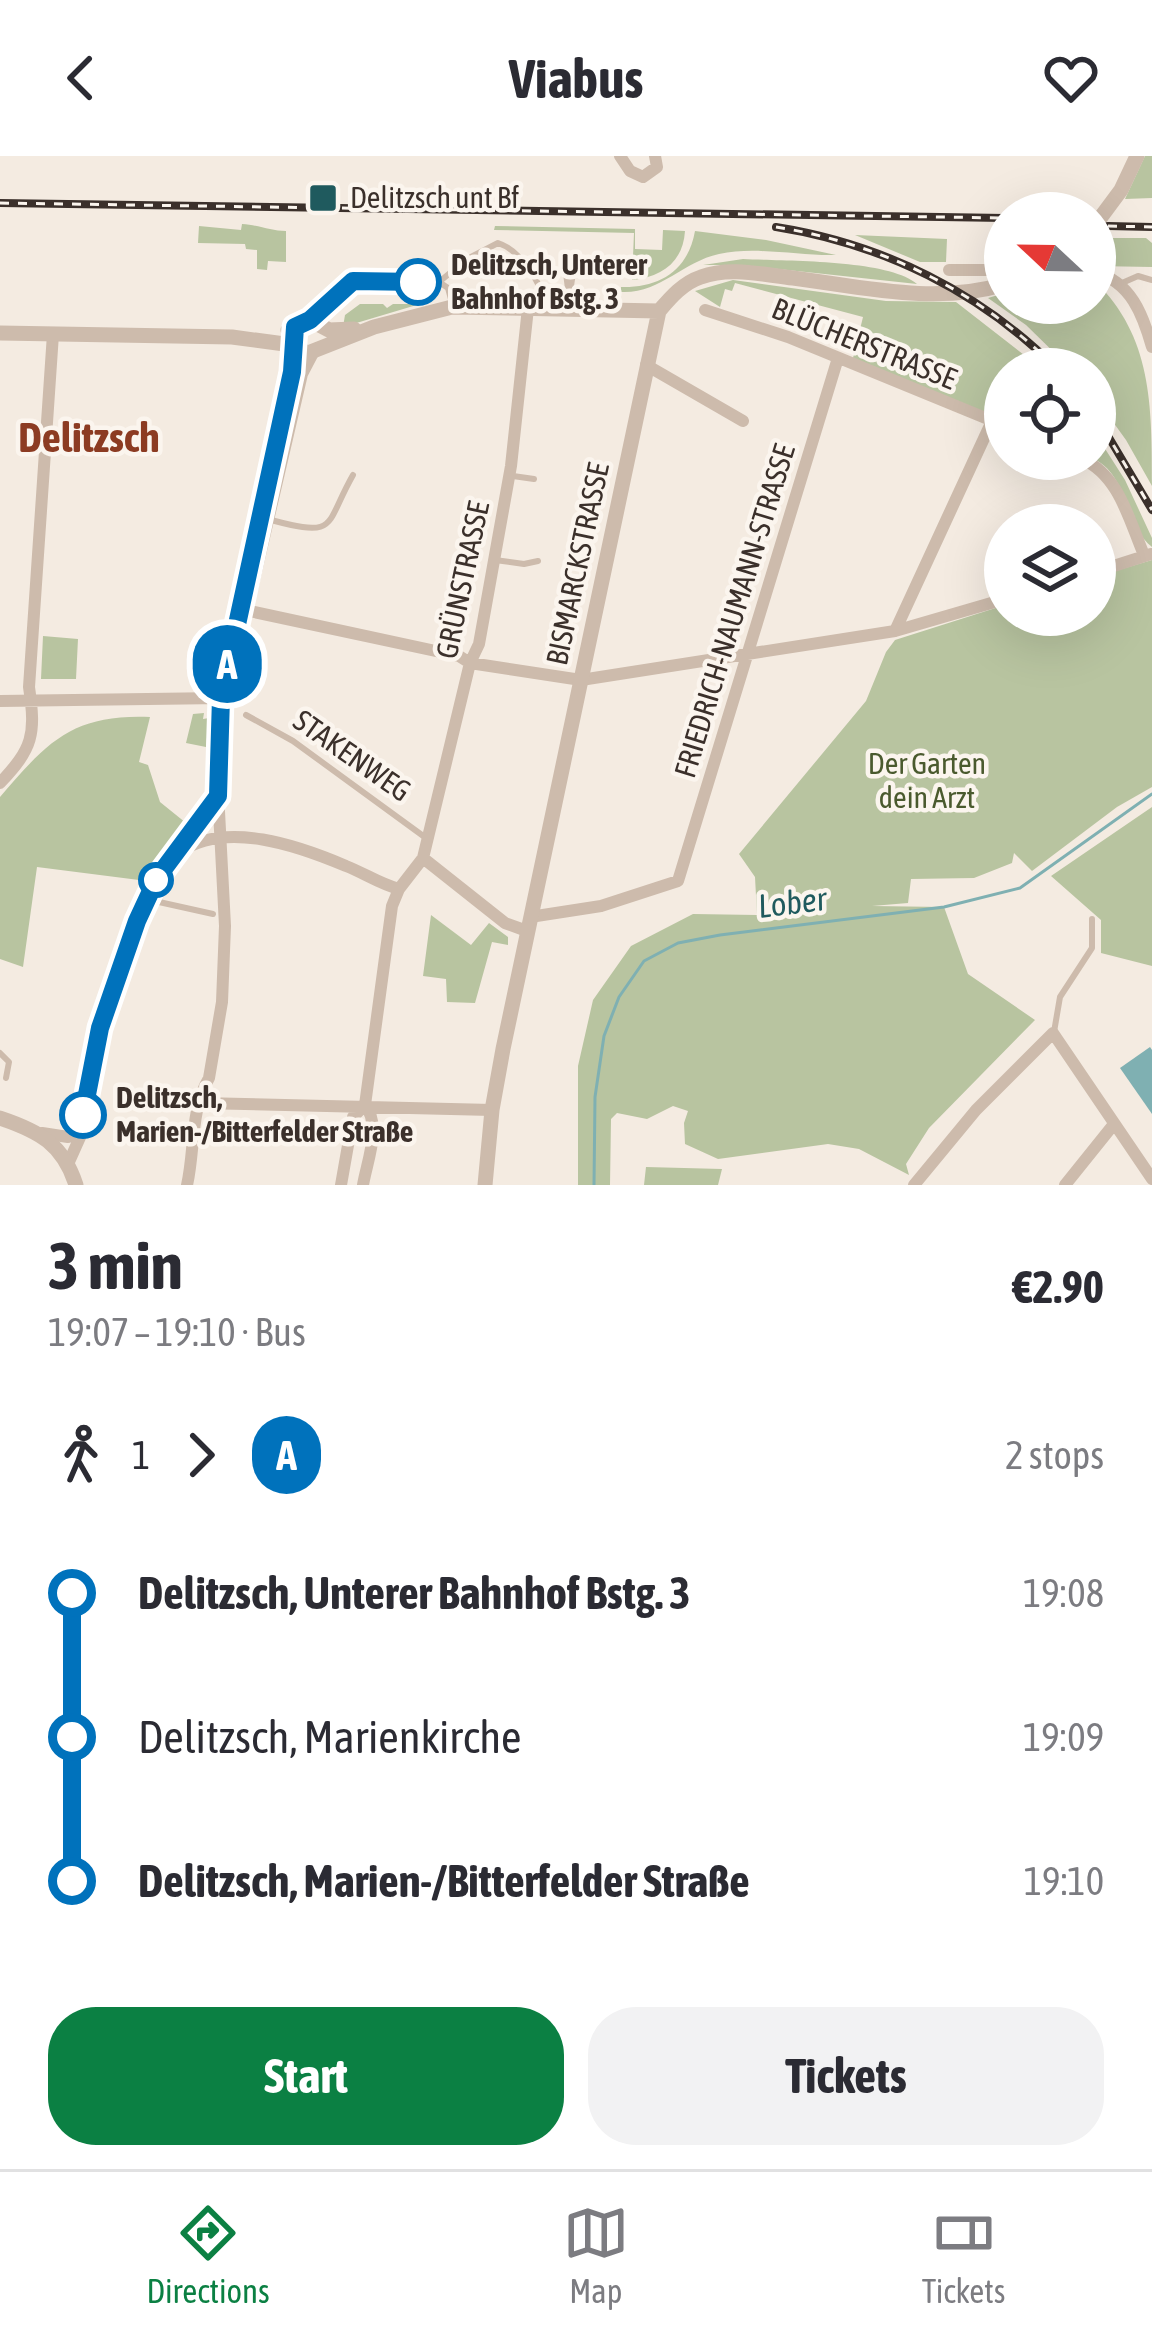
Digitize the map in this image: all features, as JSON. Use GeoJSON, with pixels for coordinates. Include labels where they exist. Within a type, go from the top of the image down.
{"type":"FeatureCollection","features":[{"type":"Feature","properties":{"kind":"street"},"geometry":{"type":"LineString","coordinates":[[620,156],[630,171],[643,178],[657,167],[655,156]]}},
{"type":"Feature","properties":{"kind":"street"},"geometry":{"type":"LineString","coordinates":[[1116,192],[1136,160]]}},
{"type":"Feature","properties":{"kind":"street"},"geometry":{"type":"LineString","coordinates":[[949,270],[984,270]]}},
{"type":"Feature","properties":{"kind":"street"},"geometry":{"type":"LineString","coordinates":[[318,350],[374,327],[452,307],[537,308],[570,300],[659,311],[682,286],[716,273],[897,292],[960,293],[984,288]]}},
{"type":"Feature","properties":{"kind":"street"},"geometry":{"type":"LineString","coordinates":[[1116,283],[1148,311],[1152,347]]}},
{"type":"Feature","properties":{"kind":"street","name":"GRÜNSTRASSE"},"geometry":{"type":"LineString","coordinates":[[399,889],[422,858],[470,663],[479,644],[537,308]]}},
{"type":"Feature","properties":{"kind":"street","name":"BLÜCHERSTRASSE"},"geometry":{"type":"LineString","coordinates":[[705,310],[984,418]]}},
{"type":"Feature","properties":{"kind":"street","name":"BISMARCKSTRASSE"},"geometry":{"type":"LineString","coordinates":[[485,1185],[492,1110],[528,924],[659,311]]}},
{"type":"Feature","properties":{"kind":"street"},"geometry":{"type":"LineString","coordinates":[[0,333],[232,337],[374,327]]}},
{"type":"Feature","properties":{"kind":"street"},"geometry":{"type":"LineString","coordinates":[[187,1185],[222,1002],[224,837],[218,796],[225,704],[240,609],[302,374],[326,337],[303,333]]}},
{"type":"Feature","properties":{"kind":"street"},"geometry":{"type":"LineString","coordinates":[[303,333],[318,350]]}},
{"type":"Feature","properties":{"kind":"street"},"geometry":{"type":"LineString","coordinates":[[266,514],[303,333]]}},
{"type":"Feature","properties":{"kind":"street"},"geometry":{"type":"LineString","coordinates":[[0,783],[28,751],[53,334]]}},
{"type":"Feature","properties":{"kind":"street","name":"FRIEDRICH-NAUMANN-STRASSE"},"geometry":{"type":"LineString","coordinates":[[528,924],[618,901],[679,878],[838,358]]}},
{"type":"Feature","properties":{"kind":"street"},"geometry":{"type":"LineString","coordinates":[[646,365],[743,422]]}},
{"type":"Feature","properties":{"kind":"street"},"geometry":{"type":"LineString","coordinates":[[895,631],[984,454]]}},
{"type":"Feature","properties":{"kind":"street"},"geometry":{"type":"LineString","coordinates":[[1111,480],[1148,554],[1116,565]]}},
{"type":"Feature","properties":{"kind":"street"},"geometry":{"type":"LineString","coordinates":[[240,609],[459,656],[470,663],[580,680],[895,631],[984,604]]}},
{"type":"Feature","properties":{"kind":"street"},"geometry":{"type":"LineString","coordinates":[[0,700],[225,704]]}},
{"type":"Feature","properties":{"kind":"street"},"geometry":{"type":"LineString","coordinates":[[68,1164],[79,1144],[100,1028],[146,899],[218,796]]}},
{"type":"Feature","properties":{"kind":"street"},"geometry":{"type":"LineString","coordinates":[[174,856],[198,841],[224,837],[318,854],[399,889],[392,906],[365,1105],[353,1117],[341,1185]]}},
{"type":"Feature","properties":{"kind":"street"},"geometry":{"type":"LineString","coordinates":[[422,858],[505,923],[528,924]]}},
{"type":"Feature","properties":{"kind":"street"},"geometry":{"type":"LineString","coordinates":[[914,1185],[963,1124],[1053,1034],[1152,1179]]}},
{"type":"Feature","properties":{"kind":"street"},"geometry":{"type":"LineString","coordinates":[[200,1103],[492,1110]]}},
{"type":"Feature","properties":{"kind":"street"},"geometry":{"type":"LineString","coordinates":[[363,1185],[374,1127],[365,1105]]}},
{"type":"Feature","properties":{"kind":"street"},"geometry":{"type":"LineString","coordinates":[[0,1118],[68,1137],[81,1125]]}},
{"type":"Feature","properties":{"kind":"street"},"geometry":{"type":"LineString","coordinates":[[1065,1185],[1114,1124]]}},
{"type":"Feature","properties":{"kind":"street"},"geometry":{"type":"LineString","coordinates":[[42,1133],[68,1164],[76,1185]]}},
{"type":"Feature","properties":{"kind":"lane"},"geometry":{"type":"LineString","coordinates":[[439,282],[477,252],[498,243],[514,251],[543,294],[537,308]]}},
{"type":"Feature","properties":{"kind":"lane"},"geometry":{"type":"LineString","coordinates":[[569,273],[570,300]]}},
{"type":"Feature","properties":{"kind":"lane"},"geometry":{"type":"LineString","coordinates":[[1119,285],[1138,276],[1152,280]]}},
{"type":"Feature","properties":{"kind":"lane"},"geometry":{"type":"LineString","coordinates":[[303,333],[353,281],[439,282],[448,288],[452,307]]}},
{"type":"Feature","properties":{"kind":"lane"},"geometry":{"type":"LineString","coordinates":[[266,514],[309,530],[320,528],[338,512],[353,476]]}},
{"type":"Feature","properties":{"kind":"lane"},"geometry":{"type":"LineString","coordinates":[[509,476],[534,478]]}},
{"type":"Feature","properties":{"kind":"lane"},"geometry":{"type":"LineString","coordinates":[[495,560],[538,561]]}},
{"type":"Feature","properties":{"kind":"lane","name":"STAKENWEG"},"geometry":{"type":"LineString","coordinates":[[246,715],[293,741],[428,838]]}},
{"type":"Feature","properties":{"kind":"lane"},"geometry":{"type":"LineString","coordinates":[[146,899],[213,914]]}},
{"type":"Feature","properties":{"kind":"lane"},"geometry":{"type":"LineString","coordinates":[[1053,1034],[1060,997],[1092,948],[1092,919]]}},
{"type":"Feature","properties":{"kind":"lane"},"geometry":{"type":"LineString","coordinates":[[0,1053],[10,1066],[6,1078]]}},
{"type":"Feature","properties":{"kind":"green space"},"geometry":{"type":"Polygon","coordinates":[[[1145,156],[1152,156],[1152,198],[1125,199],[1145,156]]]}},
{"type":"Feature","properties":{"kind":"green space"},"geometry":{"type":"Polygon","coordinates":[[[242,224],[286,231],[286,262],[268,261],[267,270],[257,269],[257,250],[246,249],[245,244],[198,243],[199,226],[241,230],[242,224]]]}},
{"type":"Feature","properties":{"kind":"green space"},"geometry":{"type":"Polygon","coordinates":[[[495,226],[635,229],[635,249],[662,250],[663,230],[685,231],[680,251],[669,266],[632,280],[634,233],[494,230],[495,226]]]}},
{"type":"Feature","properties":{"kind":"green space"},"geometry":{"type":"Polygon","coordinates":[[[695,231],[836,255],[719,254],[648,288],[621,292],[621,287],[648,284],[679,267],[695,231]]]}},
{"type":"Feature","properties":{"kind":"green space"},"geometry":{"type":"Polygon","coordinates":[[[855,235],[947,239],[946,262],[920,262],[855,235]]]}},
{"type":"Feature","properties":{"kind":"green space"},"geometry":{"type":"Polygon","coordinates":[[[1116,238],[1146,238],[1152,243],[1152,267],[1116,266],[1116,238]]]}},
{"type":"Feature","properties":{"kind":"green space"},"geometry":{"type":"Polygon","coordinates":[[[743,259],[860,266],[917,284],[703,265],[743,259]]]}},
{"type":"Feature","properties":{"kind":"green space"},"geometry":{"type":"Polygon","coordinates":[[[733,280],[886,301],[956,302],[1015,348],[984,348],[984,413],[853,358],[863,317],[735,283],[732,291],[725,289],[720,307],[695,291],[733,280]]]}},
{"type":"Feature","properties":{"kind":"green space"},"geometry":{"type":"Polygon","coordinates":[[[360,304],[387,308],[420,304],[343,327],[345,315],[360,304]]]}},
{"type":"Feature","properties":{"kind":"green space"},"geometry":{"type":"Polygon","coordinates":[[[1116,306],[1128,325],[1145,374],[1152,486],[1116,426],[1116,348],[1050,348],[1026,325],[1116,324],[1116,306]]]}},
{"type":"Feature","properties":{"kind":"green space"},"geometry":{"type":"Polygon","coordinates":[[[1116,466],[1152,538],[1152,547],[1136,526],[1116,466]]]}},
{"type":"Feature","properties":{"kind":"green space","name":"Der Garten dein Arzt"},"geometry":{"type":"Polygon","coordinates":[[[1152,560],[1152,787],[1117,807],[1032,871],[1014,853],[1012,863],[974,878],[911,879],[908,903],[872,906],[944,907],[968,974],[1035,1020],[929,1128],[906,1164],[909,1175],[859,1149],[828,1144],[718,1159],[685,1144],[688,1111],[673,1106],[647,1119],[617,1113],[611,1119],[610,1185],[578,1185],[578,1066],[593,1000],[631,946],[693,914],[757,915],[755,877],[739,854],[866,701],[895,640],[984,612],[984,636],[1116,636],[1116,571],[1152,560]]]}},
{"type":"Feature","properties":{"kind":"green space"},"geometry":{"type":"Polygon","coordinates":[[[43,636],[78,639],[76,679],[41,679],[43,636]]]}},
{"type":"Feature","properties":{"kind":"green space"},"geometry":{"type":"Polygon","coordinates":[[[204,713],[203,719],[209,718],[206,747],[186,743],[193,714],[204,713]]]}},
{"type":"Feature","properties":{"kind":"green space"},"geometry":{"type":"Polygon","coordinates":[[[150,717],[139,762],[148,765],[160,802],[186,823],[139,880],[37,867],[23,967],[0,959],[0,797],[33,760],[64,735],[101,720],[150,717]]]}},
{"type":"Feature","properties":{"kind":"green space"},"geometry":{"type":"Polygon","coordinates":[[[1152,807],[1152,966],[1101,953],[1101,920],[1051,876],[1152,807]]]}},
{"type":"Feature","properties":{"kind":"green space"},"geometry":{"type":"Polygon","coordinates":[[[431,915],[471,945],[489,923],[508,937],[508,945],[492,942],[475,1003],[447,1002],[446,979],[423,976],[431,915]]]}},
{"type":"Feature","properties":{"kind":"green space"},"geometry":{"type":"Polygon","coordinates":[[[646,1167],[722,1169],[718,1185],[644,1185],[646,1167]]]}},
{"type":"Feature","properties":{"kind":"water"},"geometry":{"type":"Polygon","coordinates":[[[1152,1050],[1152,1114],[1120,1068],[1152,1050]]]}},
{"type":"Feature","properties":{"kind":"waterway","name":"Lober"},"geometry":{"type":"LineString","coordinates":[[594,1185],[595,1097],[604,1036],[619,997],[644,961],[678,943],[944,907],[1020,888],[1152,794]]}},
{"type":"Feature","properties":{"kind":"railway"},"geometry":{"type":"LineString","coordinates":[[0,203],[984,218]]}},
{"type":"Feature","properties":{"kind":"railway"},"geometry":{"type":"LineString","coordinates":[[1116,226],[1152,227]]}},
{"type":"Feature","properties":{"kind":"railway"},"geometry":{"type":"LineString","coordinates":[[776,227],[892,259],[963,295],[1034,348]]}},
{"type":"Feature","properties":{"kind":"railway"},"geometry":{"type":"LineString","coordinates":[[1116,449],[1152,510]]}},
{"type":"Feature","properties":{"kind":"bus line","name":"A"},"geometry":{"type":"LineString","coordinates":[[83,1115],[106,1006],[137,921],[157,878],[218,796],[221,698],[292,372],[295,327],[324,309],[353,281],[418,282]]}},
{"type":"Feature","properties":{"kind":"place","name":"Delitzsch unt Bf"},"geometry":{"type":"Point","coordinates":[323,198]}},
{"type":"Feature","properties":{"kind":"place","name":"Delitzsch, Unterer Bahnhof Bstg. 3"},"geometry":{"type":"Point","coordinates":[418,282]}},
{"type":"Feature","properties":{"kind":"place","name":"Delitzsch, Marien-/Bitterfelder Straße"},"geometry":{"type":"Point","coordinates":[83,1115]}},
{"type":"Feature","properties":{"kind":"district","name":"Delitzsch"},"geometry":{"type":"Point","coordinates":[89,437]}}]}
